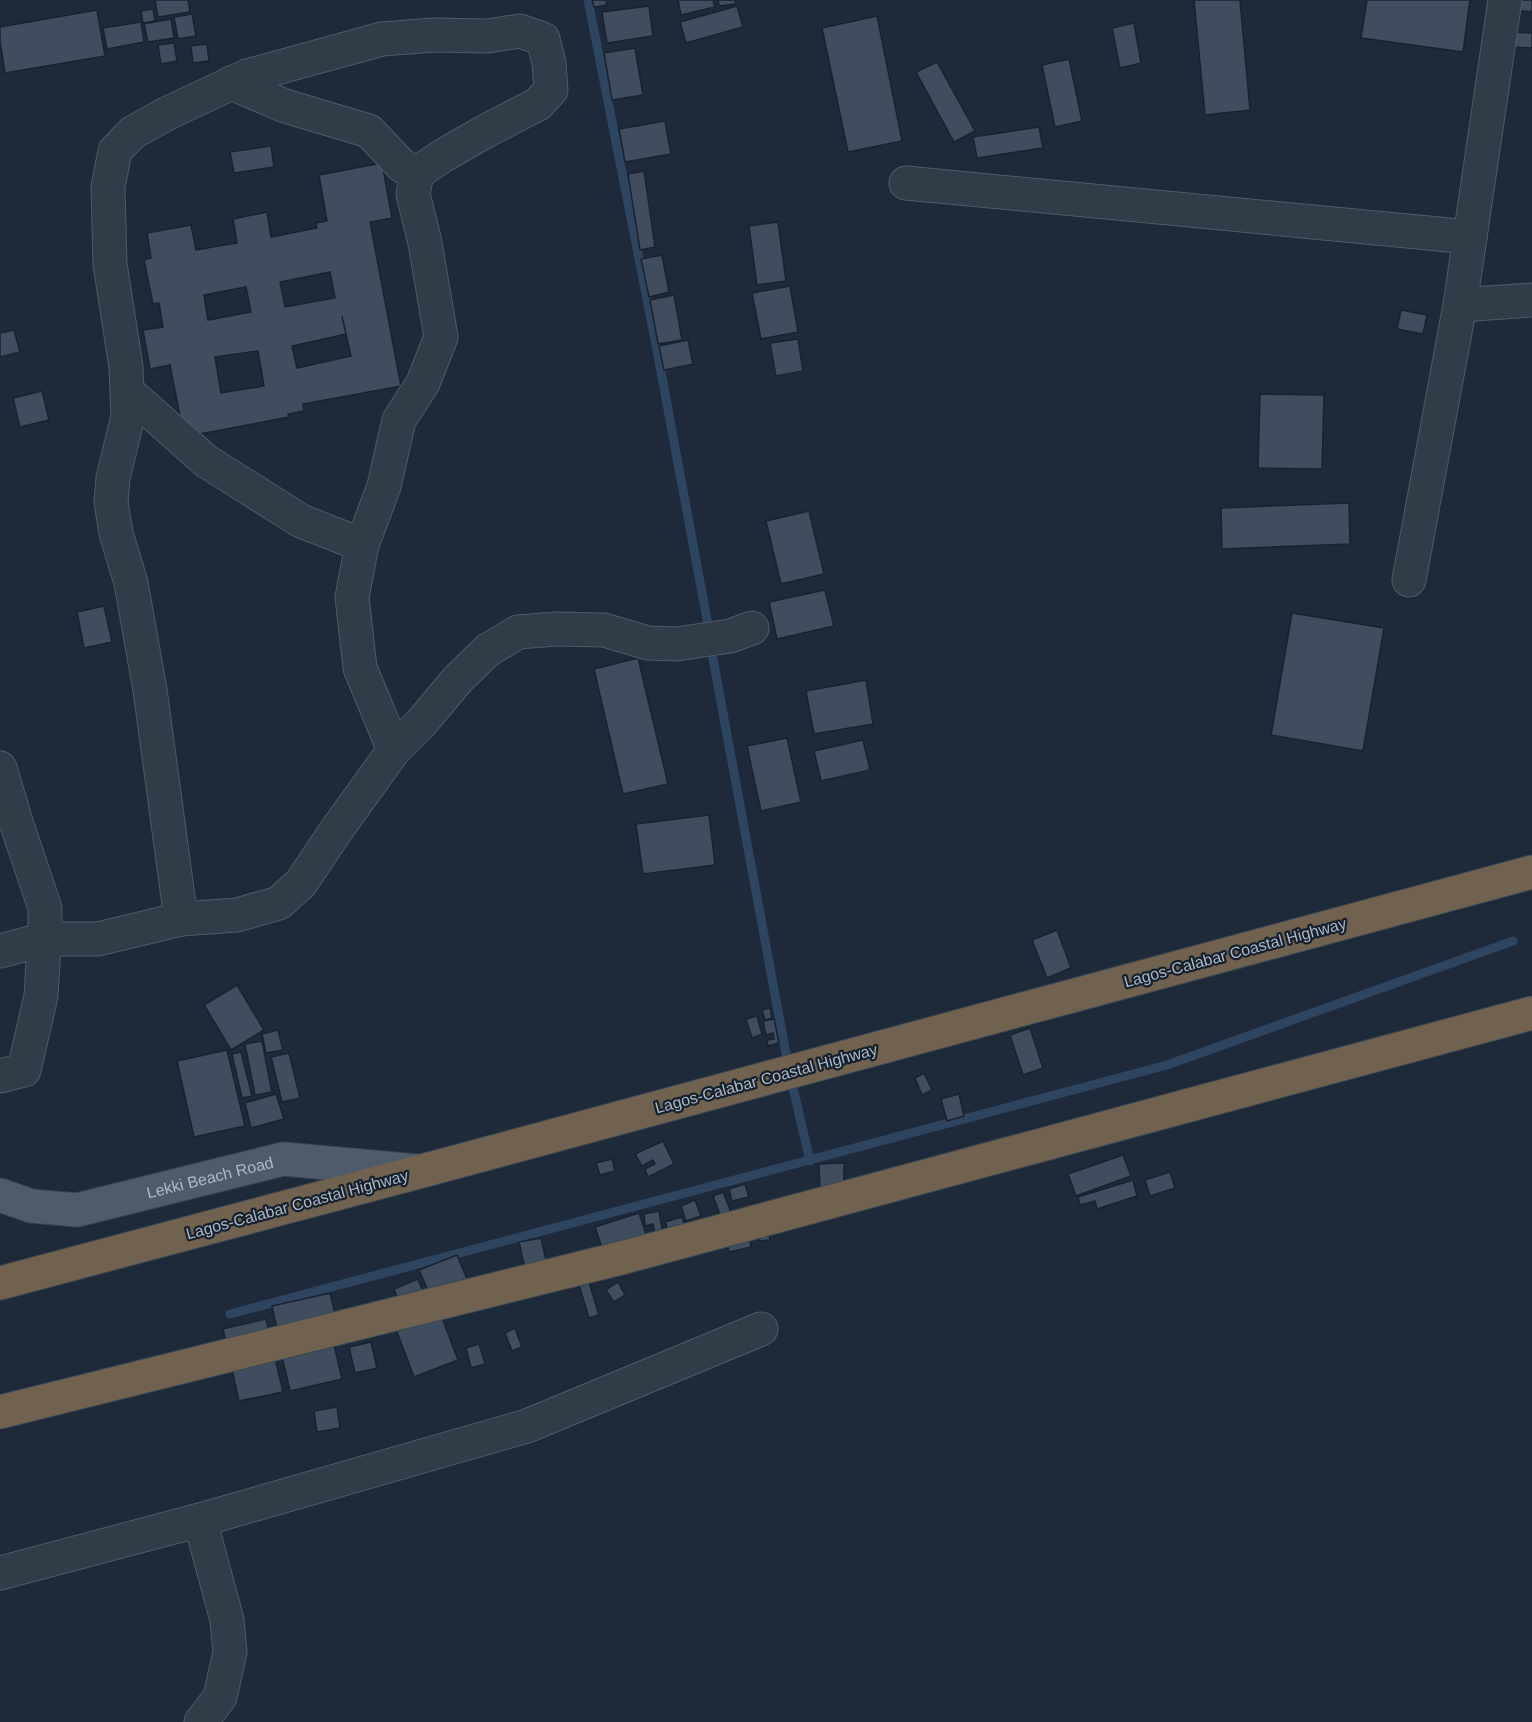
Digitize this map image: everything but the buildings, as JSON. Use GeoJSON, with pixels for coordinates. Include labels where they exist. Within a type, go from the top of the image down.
{"type":"FeatureCollection","features":[{"type":"Feature","properties":{"kind":"highway","name":"Lagos-Calabar Coastal Highway"},"geometry":{"type":"LineString","coordinates":[[0,1283],[1532,872]]}},
{"type":"Feature","properties":{"kind":"highway"},"geometry":{"type":"LineString","coordinates":[[0,1412],[621,1258],[1532,1013]]}},
{"type":"Feature","properties":{"kind":"main road","name":"Lekki Beach Road"},"geometry":{"type":"LineString","coordinates":[[0,1195],[31,1206],[77,1210],[283,1159],[422,1171]]}},
{"type":"Feature","properties":{"kind":"street"},"geometry":{"type":"LineString","coordinates":[[1409,580],[1460,305],[1505,0]]}},
{"type":"Feature","properties":{"kind":"street"},"geometry":{"type":"LineString","coordinates":[[181,919],[150,690],[131,583],[111,502],[112,478],[128,416],[126,367],[110,264],[108,187],[115,151],[132,133],[168,113],[247,76],[382,39],[434,35],[488,36],[519,32],[543,39],[549,63],[551,90],[538,104],[486,131],[417,173],[413,194],[425,243],[441,337],[423,383],[399,420],[384,486],[362,545],[352,597],[360,668],[394,750]]}},
{"type":"Feature","properties":{"kind":"street"},"geometry":{"type":"LineString","coordinates":[[231,83],[285,106],[369,131],[402,166],[417,173]]}},
{"type":"Feature","properties":{"kind":"street"},"geometry":{"type":"LineString","coordinates":[[906,183],[1470,237]]}},
{"type":"Feature","properties":{"kind":"street"},"geometry":{"type":"LineString","coordinates":[[1460,305],[1532,300]]}},
{"type":"Feature","properties":{"kind":"street"},"geometry":{"type":"LineString","coordinates":[[127,391],[206,461],[301,520],[362,545]]}},
{"type":"Feature","properties":{"kind":"street"},"geometry":{"type":"LineString","coordinates":[[0,951],[45,939],[98,939],[181,919],[237,915],[279,903],[301,884],[394,750],[488,650],[518,632],[556,629],[604,630],[648,643],[677,644],[730,636],[752,628]]}},
{"type":"Feature","properties":{"kind":"street"},"geometry":{"type":"LineString","coordinates":[[0,768],[45,908],[41,996],[24,1070],[0,1076]]}},
{"type":"Feature","properties":{"kind":"street"},"geometry":{"type":"LineString","coordinates":[[0,1574],[200,1520],[527,1426],[761,1329]]}},
{"type":"Feature","properties":{"kind":"street"},"geometry":{"type":"LineString","coordinates":[[200,1520],[227,1620],[230,1652],[215,1714]]}},
{"type":"Feature","properties":{"kind":"waterway"},"geometry":{"type":"LineString","coordinates":[[588,0],[708,625]]}},
{"type":"Feature","properties":{"kind":"waterway"},"geometry":{"type":"LineString","coordinates":[[713,659],[788,1065]]}},
{"type":"Feature","properties":{"kind":"waterway"},"geometry":{"type":"LineString","coordinates":[[230,1314],[1167,1065],[1513,941]]}},
{"type":"Feature","properties":{"kind":"waterway"},"geometry":{"type":"LineString","coordinates":[[791,1079],[810,1161]]}}]}
